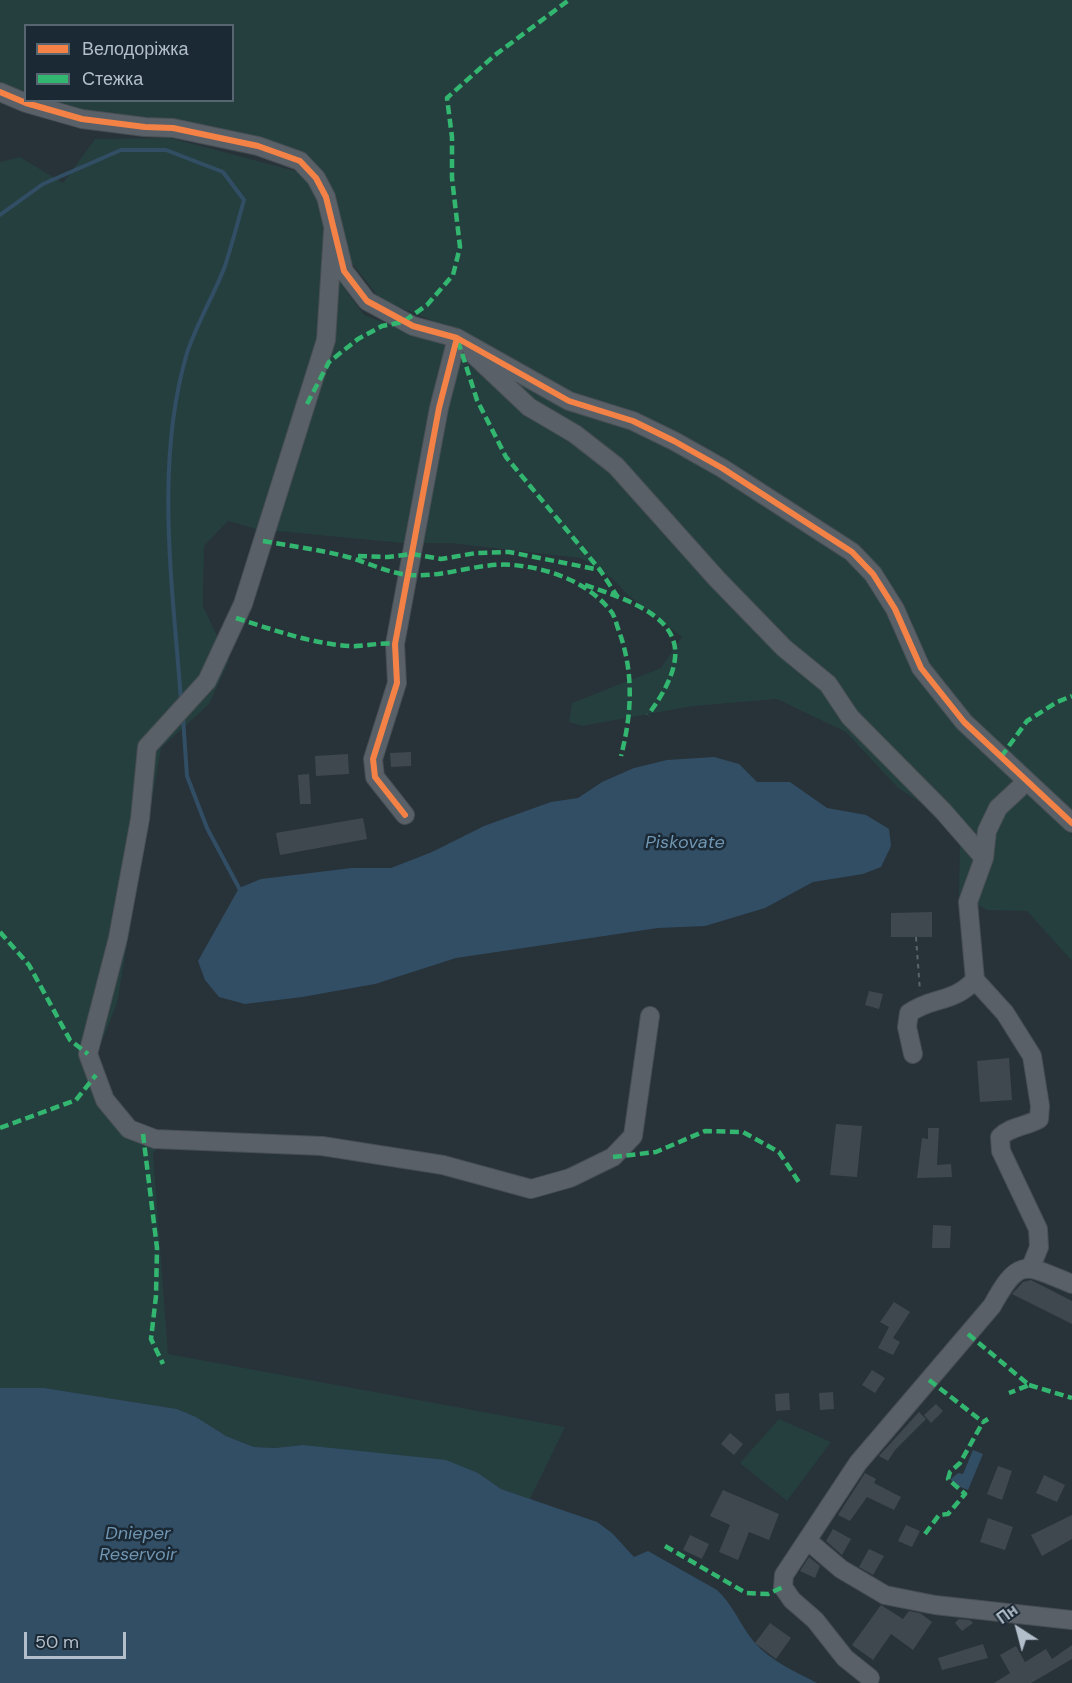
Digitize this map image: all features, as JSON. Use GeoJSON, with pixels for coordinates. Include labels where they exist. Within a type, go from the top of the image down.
{"type":"FeatureCollection","features":[{"type":"Feature","properties":{"kind":"street"},"geometry":{"type":"LineString","coordinates":[[0,92],[26,103],[82,119],[172,128],[258,146],[300,161],[316,178],[326,197],[344,271],[367,301],[386,314],[413,326],[457,338],[569,401],[633,422],[674,441],[722,468],[852,552],[873,574],[895,609],[921,668],[964,722],[1057,806],[1072,823]]}},
{"type":"Feature","properties":{"kind":"street"},"geometry":{"type":"LineString","coordinates":[[333,231],[326,340],[243,604],[207,681],[173,715],[147,747],[140,819],[118,938],[88,1054],[105,1100],[129,1129],[155,1139],[322,1146],[443,1165],[531,1189],[570,1178],[613,1157],[633,1136],[650,1016]]}},
{"type":"Feature","properties":{"kind":"street"},"geometry":{"type":"LineString","coordinates":[[405,815],[375,777],[373,759],[397,683],[395,644],[439,408],[457,338]]}},
{"type":"Feature","properties":{"kind":"street"},"geometry":{"type":"LineString","coordinates":[[457,338],[529,407],[575,434],[616,466],[717,579],[784,648],[828,684],[850,717],[943,811],[984,858]]}},
{"type":"Feature","properties":{"kind":"street"},"geometry":{"type":"LineString","coordinates":[[1027,781],[998,808],[987,831],[984,858],[968,902],[975,980],[1005,1013],[1032,1056],[1040,1106],[1039,1119],[1025,1126],[1010,1128],[1000,1137],[1001,1151],[1038,1229],[1039,1247],[1031,1267]]}},
{"type":"Feature","properties":{"kind":"street"},"geometry":{"type":"LineString","coordinates":[[913,1054],[907,1027],[909,1013],[920,1005],[963,993],[975,980]]}},
{"type":"Feature","properties":{"kind":"street"},"geometry":{"type":"LineString","coordinates":[[870,1678],[845,1658],[815,1620],[792,1600],[783,1587],[784,1575],[858,1463],[992,1306],[1006,1280],[1020,1269],[1031,1267],[1072,1284]]}},
{"type":"Feature","properties":{"kind":"street"},"geometry":{"type":"LineString","coordinates":[[807,1540],[841,1569],[885,1595],[935,1605],[1072,1620]]}},
{"type":"Feature","properties":{"kind":"path"},"geometry":{"type":"LineString","coordinates":[[916,937],[920,1005]]}},
{"type":"Feature","properties":{"kind":"green space"},"geometry":{"type":"Polygon","coordinates":[[[0,0],[1072,0],[1072,815],[990,738],[924,665],[911,619],[857,549],[668,427],[568,394],[477,339],[380,299],[349,259],[312,162],[100,115],[54,102],[234,102],[234,24],[24,24],[24,93],[0,85],[0,0]]]}},
{"type":"Feature","properties":{"kind":"green space"},"geometry":{"type":"Polygon","coordinates":[[[170,138],[303,173],[318,201],[324,230],[342,285],[364,315],[445,345],[658,438],[849,557],[872,579],[916,670],[1070,830],[1072,836],[1072,961],[1027,911],[987,910],[959,895],[960,844],[939,815],[897,787],[846,732],[777,699],[693,706],[582,726],[569,722],[572,703],[661,668],[682,637],[628,595],[612,578],[581,558],[450,543],[402,543],[256,529],[228,521],[204,546],[203,606],[229,661],[209,704],[161,748],[117,1003],[98,1051],[95,1092],[161,1145],[153,1153],[168,1354],[565,1427],[530,1499],[501,1489],[478,1473],[406,1457],[303,1445],[275,1448],[254,1447],[226,1436],[196,1417],[177,1409],[44,1388],[0,1388],[0,162],[20,157],[63,183],[95,139],[170,138]]]}},
{"type":"Feature","properties":{"kind":"green space"},"geometry":{"type":"Polygon","coordinates":[[[779,1419],[831,1442],[787,1501],[740,1463],[779,1419]]]}},
{"type":"Feature","properties":{"kind":"water","name":"Piskovate"},"geometry":{"type":"Polygon","coordinates":[[[714,757],[739,764],[757,782],[790,782],[827,808],[866,815],[889,829],[891,846],[881,867],[863,874],[813,882],[765,908],[705,926],[658,928],[456,958],[375,984],[302,997],[245,1004],[219,997],[205,980],[198,961],[239,888],[261,879],[352,868],[391,868],[432,852],[484,826],[551,802],[578,798],[602,782],[634,768],[667,760],[714,757]]]}},
{"type":"Feature","properties":{"kind":"water","name":"Dnieper Reservoir"},"geometry":{"type":"Polygon","coordinates":[[[0,1388],[44,1388],[177,1409],[196,1417],[226,1436],[254,1447],[275,1448],[303,1445],[446,1460],[478,1473],[501,1489],[597,1522],[612,1533],[634,1557],[648,1551],[717,1590],[761,1649],[784,1666],[817,1683],[0,1683],[0,1388]]]}},
{"type":"Feature","properties":{"kind":"water"},"geometry":{"type":"Polygon","coordinates":[[[973,1450],[983,1454],[968,1490],[953,1484],[951,1479],[958,1473],[963,1474],[973,1450]]]}},
{"type":"Feature","properties":{"kind":"building"},"geometry":{"type":"Polygon","coordinates":[[[411,752],[411,766],[391,767],[390,753],[411,752]]]}},
{"type":"Feature","properties":{"kind":"building"},"geometry":{"type":"Polygon","coordinates":[[[348,754],[349,774],[316,776],[315,756],[348,754]]]}},
{"type":"Feature","properties":{"kind":"building"},"geometry":{"type":"Polygon","coordinates":[[[309,774],[311,804],[300,804],[298,775],[309,774]]]}},
{"type":"Feature","properties":{"kind":"building"},"geometry":{"type":"Polygon","coordinates":[[[363,818],[367,839],[280,855],[276,833],[363,818]]]}},
{"type":"Feature","properties":{"kind":"building"},"geometry":{"type":"Polygon","coordinates":[[[932,912],[932,937],[891,937],[891,913],[932,912]]]}},
{"type":"Feature","properties":{"kind":"building"},"geometry":{"type":"Polygon","coordinates":[[[869,991],[883,994],[879,1009],[865,1005],[869,991]]]}},
{"type":"Feature","properties":{"kind":"building"},"geometry":{"type":"Polygon","coordinates":[[[1009,1058],[1012,1100],[980,1102],[977,1061],[1009,1058]]]}},
{"type":"Feature","properties":{"kind":"building"},"geometry":{"type":"Polygon","coordinates":[[[836,1124],[862,1126],[857,1177],[830,1175],[836,1124]]]}},
{"type":"Feature","properties":{"kind":"building"},"geometry":{"type":"Polygon","coordinates":[[[928,1128],[939,1128],[937,1165],[951,1164],[952,1177],[917,1178],[922,1138],[928,1139],[928,1128]]]}},
{"type":"Feature","properties":{"kind":"building"},"geometry":{"type":"Polygon","coordinates":[[[933,1225],[951,1226],[950,1248],[932,1248],[933,1225]]]}},
{"type":"Feature","properties":{"kind":"building"},"geometry":{"type":"Polygon","coordinates":[[[1031,1280],[1072,1301],[1072,1324],[1012,1294],[1023,1282],[1031,1280]]]}},
{"type":"Feature","properties":{"kind":"building"},"geometry":{"type":"Polygon","coordinates":[[[894,1302],[910,1312],[893,1338],[900,1342],[893,1355],[878,1348],[889,1327],[880,1322],[894,1302]]]}},
{"type":"Feature","properties":{"kind":"building"},"geometry":{"type":"Polygon","coordinates":[[[872,1370],[885,1378],[875,1393],[862,1385],[872,1370]]]}},
{"type":"Feature","properties":{"kind":"building"},"geometry":{"type":"Polygon","coordinates":[[[833,1392],[834,1409],[820,1410],[819,1393],[833,1392]]]}},
{"type":"Feature","properties":{"kind":"building"},"geometry":{"type":"Polygon","coordinates":[[[789,1393],[790,1410],[776,1411],[775,1394],[789,1393]]]}},
{"type":"Feature","properties":{"kind":"building"},"geometry":{"type":"Polygon","coordinates":[[[936,1404],[943,1411],[931,1423],[924,1415],[936,1404]]]}},
{"type":"Feature","properties":{"kind":"building"},"geometry":{"type":"Polygon","coordinates":[[[919,1412],[926,1419],[895,1450],[888,1461],[879,1456],[919,1412]]]}},
{"type":"Feature","properties":{"kind":"building"},"geometry":{"type":"Polygon","coordinates":[[[730,1433],[743,1444],[734,1455],[721,1444],[730,1433]]]}},
{"type":"Feature","properties":{"kind":"building"},"geometry":{"type":"Polygon","coordinates":[[[998,1466],[1012,1471],[1002,1500],[987,1494],[998,1466]]]}},
{"type":"Feature","properties":{"kind":"building"},"geometry":{"type":"Polygon","coordinates":[[[865,1473],[876,1479],[874,1483],[901,1497],[894,1510],[867,1497],[850,1521],[838,1515],[865,1473]]]}},
{"type":"Feature","properties":{"kind":"building"},"geometry":{"type":"Polygon","coordinates":[[[1044,1475],[1065,1485],[1057,1502],[1036,1493],[1044,1475]]]}},
{"type":"Feature","properties":{"kind":"building"},"geometry":{"type":"Polygon","coordinates":[[[723,1490],[779,1514],[769,1540],[749,1532],[738,1560],[719,1552],[730,1525],[710,1516],[723,1490]]]}},
{"type":"Feature","properties":{"kind":"building"},"geometry":{"type":"Polygon","coordinates":[[[1072,1515],[1072,1539],[1042,1556],[1031,1535],[1072,1515]]]}},
{"type":"Feature","properties":{"kind":"building"},"geometry":{"type":"Polygon","coordinates":[[[988,1518],[1013,1527],[1005,1550],[980,1542],[988,1518]]]}},
{"type":"Feature","properties":{"kind":"building"},"geometry":{"type":"Polygon","coordinates":[[[906,1525],[920,1531],[912,1547],[898,1541],[906,1525]]]}},
{"type":"Feature","properties":{"kind":"building"},"geometry":{"type":"Polygon","coordinates":[[[833,1529],[851,1539],[842,1555],[826,1541],[833,1529]]]}},
{"type":"Feature","properties":{"kind":"building"},"geometry":{"type":"Polygon","coordinates":[[[690,1535],[709,1544],[702,1559],[683,1550],[690,1535]]]}},
{"type":"Feature","properties":{"kind":"building"},"geometry":{"type":"Polygon","coordinates":[[[869,1549],[884,1556],[873,1575],[859,1567],[869,1549]]]}},
{"type":"Feature","properties":{"kind":"building"},"geometry":{"type":"Polygon","coordinates":[[[809,1557],[820,1566],[815,1578],[800,1571],[809,1557]]]}},
{"type":"Feature","properties":{"kind":"building"},"geometry":{"type":"Polygon","coordinates":[[[881,1605],[903,1619],[909,1611],[920,1613],[932,1622],[913,1650],[891,1634],[873,1660],[852,1645],[881,1605]]]}},
{"type":"Feature","properties":{"kind":"building"},"geometry":{"type":"Polygon","coordinates":[[[959,1619],[970,1620],[973,1623],[962,1631],[955,1623],[959,1619]]]}},
{"type":"Feature","properties":{"kind":"building"},"geometry":{"type":"Polygon","coordinates":[[[770,1623],[791,1638],[776,1659],[755,1643],[770,1623]]]}},
{"type":"Feature","properties":{"kind":"building"},"geometry":{"type":"Polygon","coordinates":[[[983,1644],[988,1658],[942,1670],[938,1658],[983,1644]]]}},
{"type":"Feature","properties":{"kind":"building"},"geometry":{"type":"Polygon","coordinates":[[[1072,1645],[1072,1659],[1031,1683],[994,1683],[1010,1673],[1000,1655],[1016,1646],[1025,1662],[1046,1649],[1052,1659],[1072,1645]]]}},
{"type":"Feature","properties":{"kind":"waterway"},"geometry":{"type":"LineString","coordinates":[[0,215],[43,184],[121,150],[166,150],[223,172],[244,200],[225,266],[187,353],[177,395],[171,438],[168,482],[169,526],[181,701]]}},
{"type":"Feature","properties":{"kind":"waterway"},"geometry":{"type":"LineString","coordinates":[[183,718],[187,776],[207,828],[239,888]]}},
{"type":"Feature","properties":{"kind":"marked path"},"geometry":{"type":"LineString","coordinates":[[307,404],[329,362],[358,339],[382,326],[403,322],[427,305],[453,275],[460,247],[452,178],[452,137],[447,98],[495,55],[569,0]]}},
{"type":"Feature","properties":{"kind":"marked path"},"geometry":{"type":"LineString","coordinates":[[458,341],[477,400],[506,457],[600,570],[617,596]]}},
{"type":"Feature","properties":{"kind":"marked path"},"geometry":{"type":"LineString","coordinates":[[263,541],[314,549],[409,575],[513,565],[540,569],[579,584],[601,600],[612,612],[624,647],[630,693],[621,756]]}},
{"type":"Feature","properties":{"kind":"marked path"},"geometry":{"type":"LineString","coordinates":[[358,556],[388,557],[412,554],[441,559],[476,553],[509,552],[600,570]]}},
{"type":"Feature","properties":{"kind":"marked path"},"geometry":{"type":"LineString","coordinates":[[585,585],[635,604],[654,616],[668,629],[674,645],[674,664],[666,687],[648,715]]}},
{"type":"Feature","properties":{"kind":"marked path"},"geometry":{"type":"LineString","coordinates":[[236,618],[320,642],[355,646],[395,644]]}},
{"type":"Feature","properties":{"kind":"marked path"},"geometry":{"type":"LineString","coordinates":[[1001,757],[1027,721],[1057,702],[1072,696]]}},
{"type":"Feature","properties":{"kind":"marked path"},"geometry":{"type":"LineString","coordinates":[[0,932],[29,965],[70,1040],[88,1054]]}},
{"type":"Feature","properties":{"kind":"marked path"},"geometry":{"type":"LineString","coordinates":[[0,1128],[76,1100],[96,1075]]}},
{"type":"Feature","properties":{"kind":"marked path"},"geometry":{"type":"LineString","coordinates":[[613,1157],[656,1152],[705,1131],[743,1132],[779,1152],[800,1184]]}},
{"type":"Feature","properties":{"kind":"marked path"},"geometry":{"type":"LineString","coordinates":[[143,1134],[157,1248],[156,1296],[151,1339],[163,1364]]}},
{"type":"Feature","properties":{"kind":"marked path"},"geometry":{"type":"LineString","coordinates":[[968,1334],[1029,1385],[1009,1393]]}},
{"type":"Feature","properties":{"kind":"marked path"},"geometry":{"type":"LineString","coordinates":[[929,1380],[983,1422],[988,1419]]}},
{"type":"Feature","properties":{"kind":"marked path"},"geometry":{"type":"LineString","coordinates":[[1029,1385],[1072,1398]]}},
{"type":"Feature","properties":{"kind":"marked path"},"geometry":{"type":"LineString","coordinates":[[925,1534],[939,1515],[948,1514],[965,1494],[948,1479],[950,1472],[960,1463],[983,1422]]}},
{"type":"Feature","properties":{"kind":"marked path"},"geometry":{"type":"LineString","coordinates":[[665,1546],[746,1593],[768,1594],[783,1587]]}},
{"type":"Feature","properties":{"kind":"cycle path"},"geometry":{"type":"LineString","coordinates":[[0,92],[26,103],[82,119],[173,128],[258,146],[300,161],[316,178],[326,197],[344,271],[367,301],[413,326],[457,338],[569,401],[633,421],[674,441],[722,468],[852,552],[873,574],[895,609],[921,668],[964,722],[1072,823]]}},
{"type":"Feature","properties":{"kind":"cycle path"},"geometry":{"type":"LineString","coordinates":[[405,815],[375,777],[373,759],[397,683],[395,644],[439,408],[457,338]]}}]}
